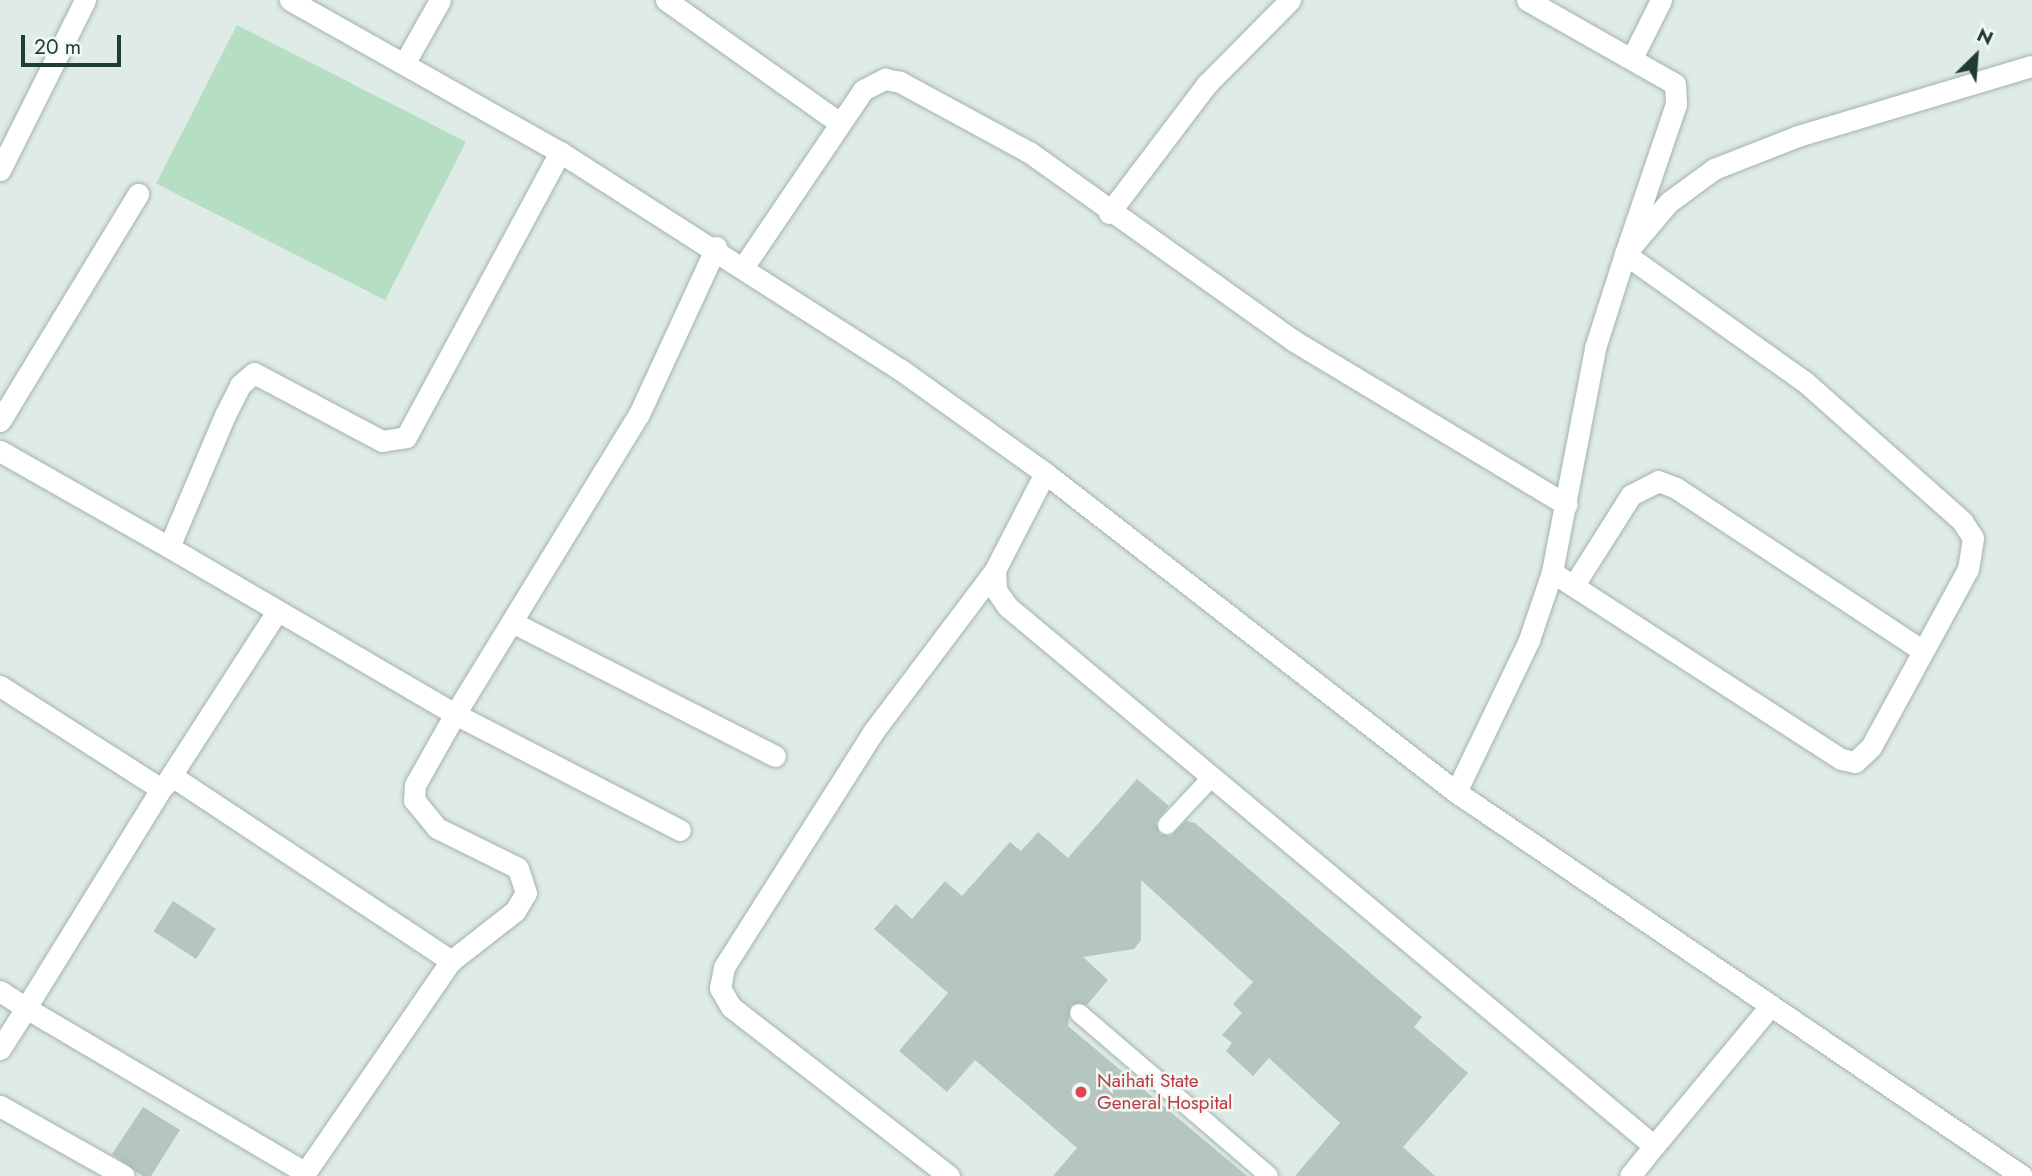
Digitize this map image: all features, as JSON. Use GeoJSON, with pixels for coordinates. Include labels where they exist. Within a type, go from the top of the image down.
{"type":"FeatureCollection","features":[{"type":"Feature","properties":{"kind":"street"},"geometry":{"type":"LineString","coordinates":[[0,170],[85,0]]}},
{"type":"Feature","properties":{"kind":"street"},"geometry":{"type":"LineString","coordinates":[[289,0],[560,152],[716,247],[1045,472],[1456,792],[2022,1176]]}},
{"type":"Feature","properties":{"kind":"street"},"geometry":{"type":"LineString","coordinates":[[404,64],[440,0]]}},
{"type":"Feature","properties":{"kind":"street"},"geometry":{"type":"LineString","coordinates":[[666,0],[840,123]]}},
{"type":"Feature","properties":{"kind":"street"},"geometry":{"type":"LineString","coordinates":[[1110,214],[1207,84],[1290,0]]}},
{"type":"Feature","properties":{"kind":"street"},"geometry":{"type":"LineString","coordinates":[[1456,792],[1529,640],[1552,572],[1567,505],[1595,348],[1678,93],[1668,77],[1527,0]]}},
{"type":"Feature","properties":{"kind":"street"},"geometry":{"type":"LineString","coordinates":[[1633,56],[1661,0]]}},
{"type":"Feature","properties":{"kind":"street"},"geometry":{"type":"LineString","coordinates":[[1625,254],[1669,202],[1714,169],[1798,136],[2032,66]]}},
{"type":"Feature","properties":{"kind":"street"},"geometry":{"type":"LineString","coordinates":[[744,267],[840,123],[871,83],[900,82],[1029,152],[1110,214],[1294,341],[1567,505]]}},
{"type":"Feature","properties":{"kind":"street"},"geometry":{"type":"LineString","coordinates":[[169,547],[225,415],[240,385],[254,373],[382,441],[406,438],[560,152]]}},
{"type":"Feature","properties":{"kind":"street"},"geometry":{"type":"LineString","coordinates":[[0,421],[138,194]]}},
{"type":"Feature","properties":{"kind":"street"},"geometry":{"type":"LineString","coordinates":[[0,991],[304,1175],[451,961],[515,911],[526,893],[518,867],[437,828],[414,800],[415,785],[455,714],[639,414],[716,247]]}},
{"type":"Feature","properties":{"kind":"street"},"geometry":{"type":"LineString","coordinates":[[1552,572],[1842,759],[1855,762],[1871,747],[1974,553],[1973,538],[1962,521],[1804,381],[1625,254]]}},
{"type":"Feature","properties":{"kind":"street"},"geometry":{"type":"LineString","coordinates":[[0,451],[169,547],[276,613],[455,714],[680,830]]}},
{"type":"Feature","properties":{"kind":"street"},"geometry":{"type":"LineString","coordinates":[[949,1176],[731,1007],[720,988],[724,967],[873,732],[995,570],[1045,472]]}},
{"type":"Feature","properties":{"kind":"street"},"geometry":{"type":"LineString","coordinates":[[1574,585],[1631,495],[1658,481],[1676,488],[1922,650]]}},
{"type":"Feature","properties":{"kind":"street"},"geometry":{"type":"LineString","coordinates":[[995,570],[996,590],[1008,607],[1654,1146]]}},
{"type":"Feature","properties":{"kind":"street"},"geometry":{"type":"LineString","coordinates":[[0,1049],[276,613]]}},
{"type":"Feature","properties":{"kind":"street"},"geometry":{"type":"LineString","coordinates":[[512,622],[775,756]]}},
{"type":"Feature","properties":{"kind":"street"},"geometry":{"type":"LineString","coordinates":[[0,686],[167,782],[451,961]]}},
{"type":"Feature","properties":{"kind":"street"},"geometry":{"type":"LineString","coordinates":[[1630,1176],[1772,1006]]}},
{"type":"Feature","properties":{"kind":"street"},"geometry":{"type":"LineString","coordinates":[[0,1106],[124,1176]]}},
{"type":"Feature","properties":{"kind":"lane"},"geometry":{"type":"LineString","coordinates":[[1167,825],[1211,778]]}},
{"type":"Feature","properties":{"kind":"lane"},"geometry":{"type":"LineString","coordinates":[[1079,1013],[1269,1176]]}},
{"type":"Feature","properties":{"kind":"green space"},"geometry":{"type":"Polygon","coordinates":[[[237,25],[466,142],[385,300],[156,184],[237,25]]]}},
{"type":"Feature","properties":{"kind":"building"},"geometry":{"type":"Polygon","coordinates":[[[1137,779],[1169,806],[1156,822],[1160,834],[1171,836],[1186,821],[1195,823],[1422,1017],[1414,1027],[1468,1073],[1403,1147],[1435,1176],[1295,1176],[1340,1123],[1269,1058],[1253,1076],[1226,1051],[1232,1043],[1222,1035],[1242,1013],[1233,1004],[1253,982],[1141,880],[1141,940],[1134,949],[1083,957],[1108,980],[1087,1005],[1071,1005],[1068,1026],[1247,1176],[1053,1176],[1077,1148],[975,1060],[947,1092],[899,1051],[948,993],[874,929],[896,904],[912,919],[945,881],[962,896],[1010,842],[1021,851],[1038,832],[1068,858],[1137,779]]]}},
{"type":"Feature","properties":{"kind":"building"},"geometry":{"type":"Polygon","coordinates":[[[173,901],[216,929],[196,959],[153,931],[173,901]]]}},
{"type":"Feature","properties":{"kind":"building"},"geometry":{"type":"Polygon","coordinates":[[[143,1107],[180,1130],[151,1176],[142,1176],[112,1154],[143,1107]]]}},
{"type":"Feature","properties":{"kind":"place","name":"Naihati State General Hospital"},"geometry":{"type":"Point","coordinates":[1081,1092]}}]}
